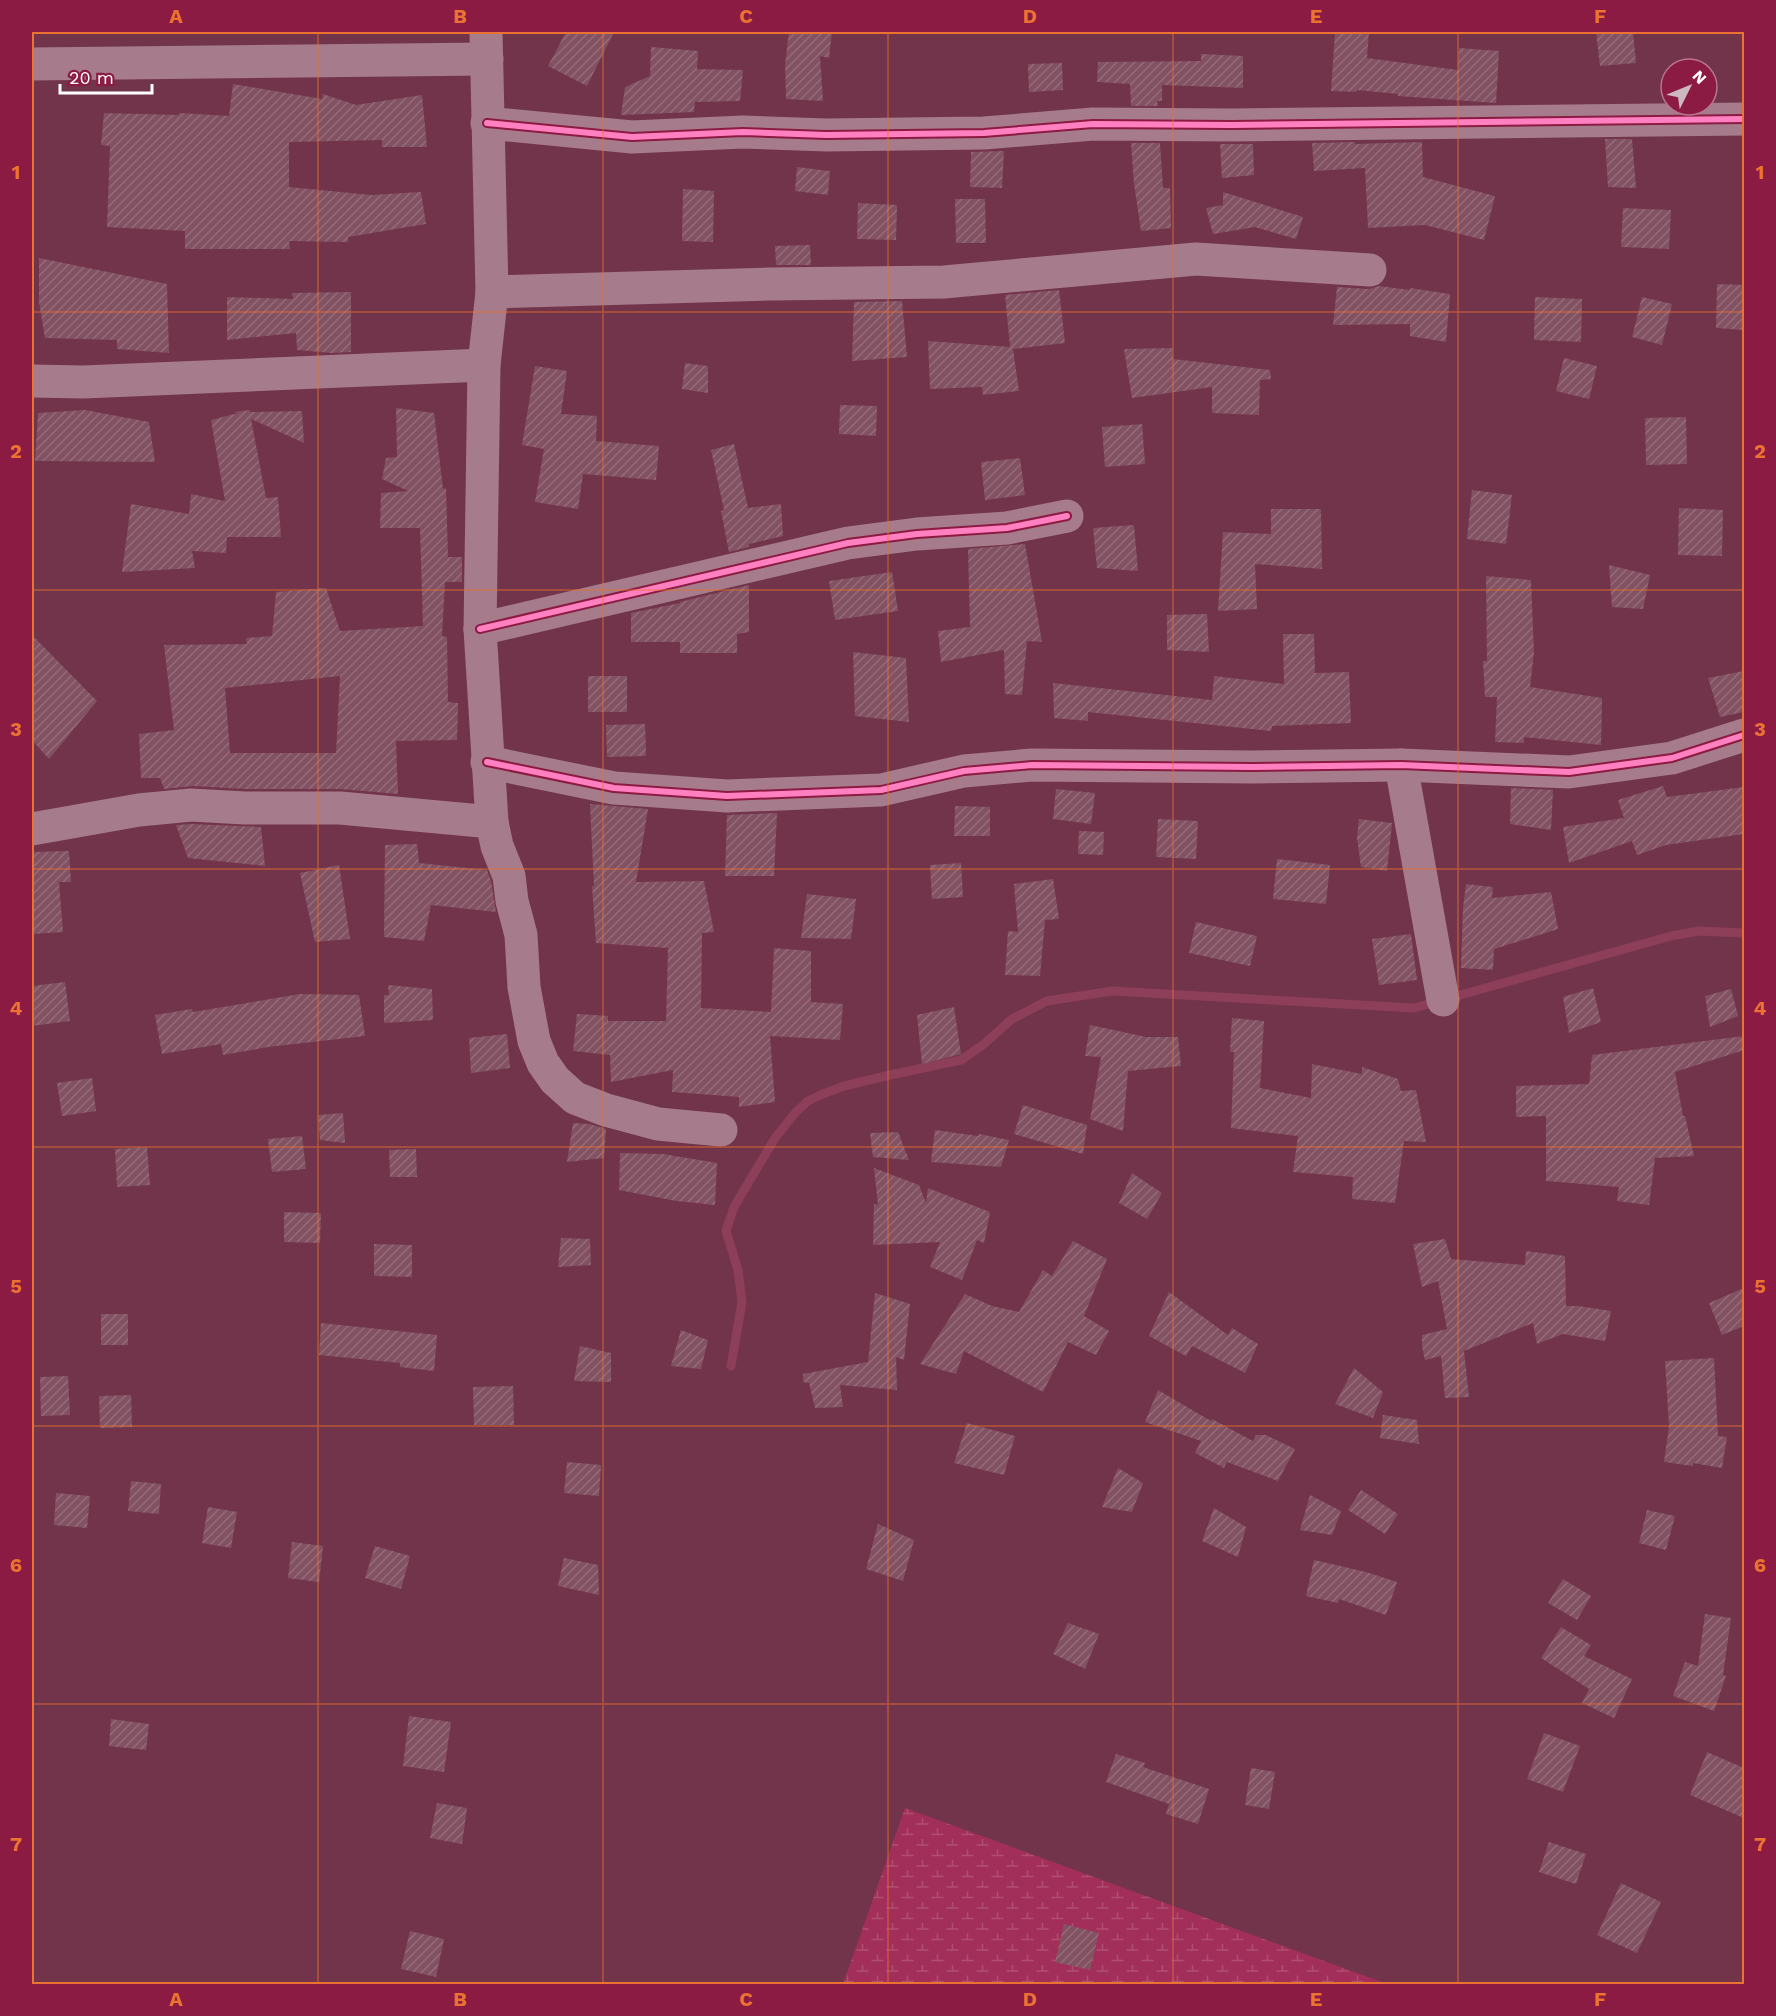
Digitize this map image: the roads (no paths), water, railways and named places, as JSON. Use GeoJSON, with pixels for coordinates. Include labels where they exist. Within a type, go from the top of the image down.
{"type":"FeatureCollection","features":[{"type":"Feature","properties":{"kind":"street"},"geometry":{"type":"LineString","coordinates":[[32,63],[486,45],[492,292],[484,365],[480,629],[492,822],[496,846],[509,876],[512,901],[521,934],[524,987],[534,1041],[543,1062],[555,1080],[575,1098],[606,1110],[658,1124],[721,1130]]}},
{"type":"Feature","properties":{"kind":"street"},"geometry":{"type":"LineString","coordinates":[[487,123],[632,137],[742,132],[826,135],[984,133],[1093,124],[1232,125],[1744,119]]}},
{"type":"Feature","properties":{"kind":"street"},"geometry":{"type":"LineString","coordinates":[[492,292],[769,284],[944,282],[1196,259],[1370,270]]}},
{"type":"Feature","properties":{"kind":"street"},"geometry":{"type":"LineString","coordinates":[[32,381],[83,382],[484,365]]}},
{"type":"Feature","properties":{"kind":"street"},"geometry":{"type":"LineString","coordinates":[[480,629],[848,543],[917,534],[1007,528],[1067,516]]}},
{"type":"Feature","properties":{"kind":"street"},"geometry":{"type":"LineString","coordinates":[[487,762],[614,788],[727,796],[881,790],[964,771],[1032,765],[1253,767],[1401,765],[1569,772],[1672,758],[1744,735]]}},
{"type":"Feature","properties":{"kind":"street"},"geometry":{"type":"LineString","coordinates":[[1401,765],[1443,1000]]}},
{"type":"Feature","properties":{"kind":"street"},"geometry":{"type":"LineString","coordinates":[[32,829],[139,810],[191,805],[245,808],[340,808],[492,822]]}},
{"type":"Feature","properties":{"kind":"waterway"},"geometry":{"type":"LineString","coordinates":[[731,1366],[742,1302],[738,1270],[726,1231],[734,1207],[775,1138],[796,1112],[808,1101],[823,1094],[844,1086],[961,1060],[984,1044],[1012,1019],[1047,1001],[1112,991],[1414,1008],[1671,936],[1699,931],[1744,933]]}}]}
